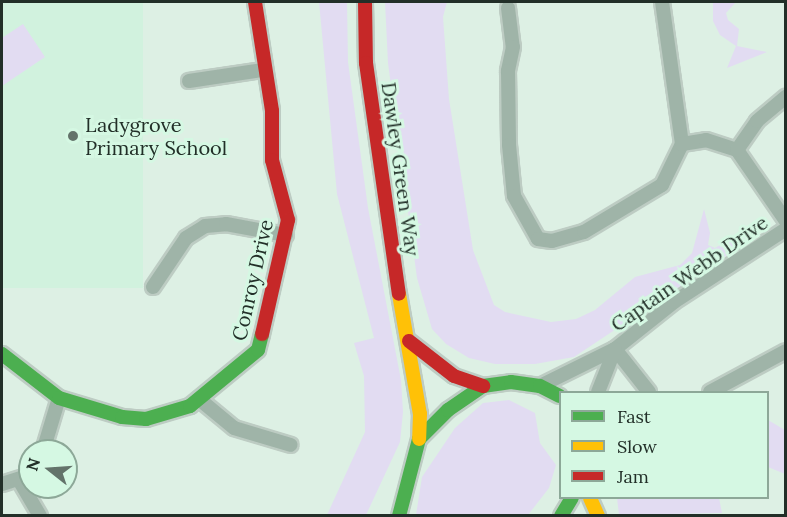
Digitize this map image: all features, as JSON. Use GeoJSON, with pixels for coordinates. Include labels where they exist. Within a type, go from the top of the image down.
{"type":"FeatureCollection","features":[{"type":"Feature","properties":{"kind":"main road","name":"Conroy Drive"},"geometry":{"type":"LineString","coordinates":[[2,354],[59,398],[122,417],[146,419],[180,411],[199,399],[258,350],[286,234],[286,207],[272,160],[272,111],[263,70],[255,2]]}},
{"type":"Feature","properties":{"kind":"main road","name":"Dawley Green Way"},"geometry":{"type":"LineString","coordinates":[[365,2],[366,63],[387,224],[410,341],[420,414],[419,439]]}},
{"type":"Feature","properties":{"kind":"main road"},"geometry":{"type":"LineString","coordinates":[[410,341],[454,376],[483,386]]}},
{"type":"Feature","properties":{"kind":"main road"},"geometry":{"type":"LineString","coordinates":[[396,512],[419,439],[448,410],[483,386],[511,382],[540,386],[559,395]]}},
{"type":"Feature","properties":{"kind":"main road"},"geometry":{"type":"LineString","coordinates":[[561,516],[571,499]]}},
{"type":"Feature","properties":{"kind":"main road"},"geometry":{"type":"LineString","coordinates":[[590,499],[598,516]]}},
{"type":"Feature","properties":{"kind":"street"},"geometry":{"type":"LineString","coordinates":[[508,8],[513,47],[508,71],[509,145],[514,196],[538,239],[552,242],[584,232],[662,185],[682,144],[662,2]]}},
{"type":"Feature","properties":{"kind":"street"},"geometry":{"type":"LineString","coordinates":[[189,81],[263,70]]}},
{"type":"Feature","properties":{"kind":"street"},"geometry":{"type":"LineString","coordinates":[[737,150],[757,121],[786,97]]}},
{"type":"Feature","properties":{"kind":"street"},"geometry":{"type":"LineString","coordinates":[[682,144],[706,140],[737,150],[786,221]]}},
{"type":"Feature","properties":{"kind":"street"},"geometry":{"type":"LineString","coordinates":[[153,287],[186,238],[205,226],[226,224],[286,234]]}},
{"type":"Feature","properties":{"kind":"street","name":"Captain Webb Drive"},"geometry":{"type":"LineString","coordinates":[[540,386],[615,348],[674,302],[786,229]]}},
{"type":"Feature","properties":{"kind":"street"},"geometry":{"type":"LineString","coordinates":[[615,348],[647,391]]}},
{"type":"Feature","properties":{"kind":"street","name":"Captain Webb Drive"},"geometry":{"type":"LineString","coordinates":[[599,391],[615,348]]}},
{"type":"Feature","properties":{"kind":"street"},"geometry":{"type":"LineString","coordinates":[[714,391],[786,351]]}},
{"type":"Feature","properties":{"kind":"street"},"geometry":{"type":"LineString","coordinates":[[47,439],[59,398]]}},
{"type":"Feature","properties":{"kind":"street"},"geometry":{"type":"LineString","coordinates":[[199,399],[234,428],[291,444]]}},
{"type":"Feature","properties":{"kind":"street"},"geometry":{"type":"LineString","coordinates":[[2,484],[18,479]]}},
{"type":"Feature","properties":{"kind":"street"},"geometry":{"type":"LineString","coordinates":[[33,499],[40,516]]}},
{"type":"Feature","properties":{"kind":"shaded area","name":"Ladygrove Primary School"},"geometry":{"type":"Polygon","coordinates":[[[2,2],[143,2],[143,288],[2,288],[2,2]]]}},
{"type":"Feature","properties":{"kind":"shaded area"},"geometry":{"type":"Polygon","coordinates":[[[319,2],[347,2],[348,62],[368,208],[401,380],[403,412],[400,442],[366,515],[327,515],[365,432],[364,376],[354,343],[374,338],[337,194],[319,2]]]}},
{"type":"Feature","properties":{"kind":"shaded area"},"geometry":{"type":"Polygon","coordinates":[[[385,2],[447,2],[443,17],[449,99],[473,250],[494,305],[505,312],[551,322],[576,319],[595,310],[635,277],[680,265],[692,253],[704,209],[710,233],[708,245],[715,248],[743,232],[750,240],[574,357],[535,364],[495,364],[469,358],[446,344],[432,329],[417,278],[388,63],[385,2]]]}},
{"type":"Feature","properties":{"kind":"shaded area"},"geometry":{"type":"Polygon","coordinates":[[[713,2],[736,2],[726,13],[728,20],[739,29],[737,46],[767,52],[727,68],[736,46],[720,35],[713,21],[713,2]]]}},
{"type":"Feature","properties":{"kind":"shaded area"},"geometry":{"type":"Polygon","coordinates":[[[23,24],[45,57],[2,86],[2,38],[23,24]]]}},
{"type":"Feature","properties":{"kind":"shaded area"},"geometry":{"type":"Polygon","coordinates":[[[509,400],[535,413],[540,443],[556,465],[549,488],[528,515],[416,515],[422,477],[455,428],[483,403],[509,400]]]}},
{"type":"Feature","properties":{"kind":"shaded area"},"geometry":{"type":"Polygon","coordinates":[[[769,421],[785,430],[785,474],[769,467],[769,421]]]}},
{"type":"Feature","properties":{"kind":"shaded area"},"geometry":{"type":"Polygon","coordinates":[[[617,499],[719,499],[722,513],[619,515],[617,499]]]}},
{"type":"Feature","properties":{"kind":"traffic: fast"},"geometry":{"type":"LineString","coordinates":[[2,354],[59,398],[122,417],[146,419],[190,406],[258,350],[262,334]]}},
{"type":"Feature","properties":{"kind":"traffic: fast"},"geometry":{"type":"LineString","coordinates":[[399,516],[419,439],[448,410],[483,386],[511,382],[540,386],[559,396]]}},
{"type":"Feature","properties":{"kind":"traffic: fast"},"geometry":{"type":"LineString","coordinates":[[561,516],[571,499]]}},
{"type":"Feature","properties":{"kind":"traffic: slow"},"geometry":{"type":"LineString","coordinates":[[399,294],[420,414],[419,439]]}},
{"type":"Feature","properties":{"kind":"traffic: slow"},"geometry":{"type":"LineString","coordinates":[[590,499],[598,516]]}},
{"type":"Feature","properties":{"kind":"traffic: jam"},"geometry":{"type":"LineString","coordinates":[[255,2],[272,111],[272,160],[288,220],[262,334]]}},
{"type":"Feature","properties":{"kind":"traffic: jam"},"geometry":{"type":"LineString","coordinates":[[365,2],[366,63],[399,294]]}},
{"type":"Feature","properties":{"kind":"traffic: jam"},"geometry":{"type":"LineString","coordinates":[[409,341],[454,376],[483,386]]}},
{"type":"Feature","properties":{"kind":"place","name":"Ladygrove Primary School"},"geometry":{"type":"Point","coordinates":[73,136]}}]}
